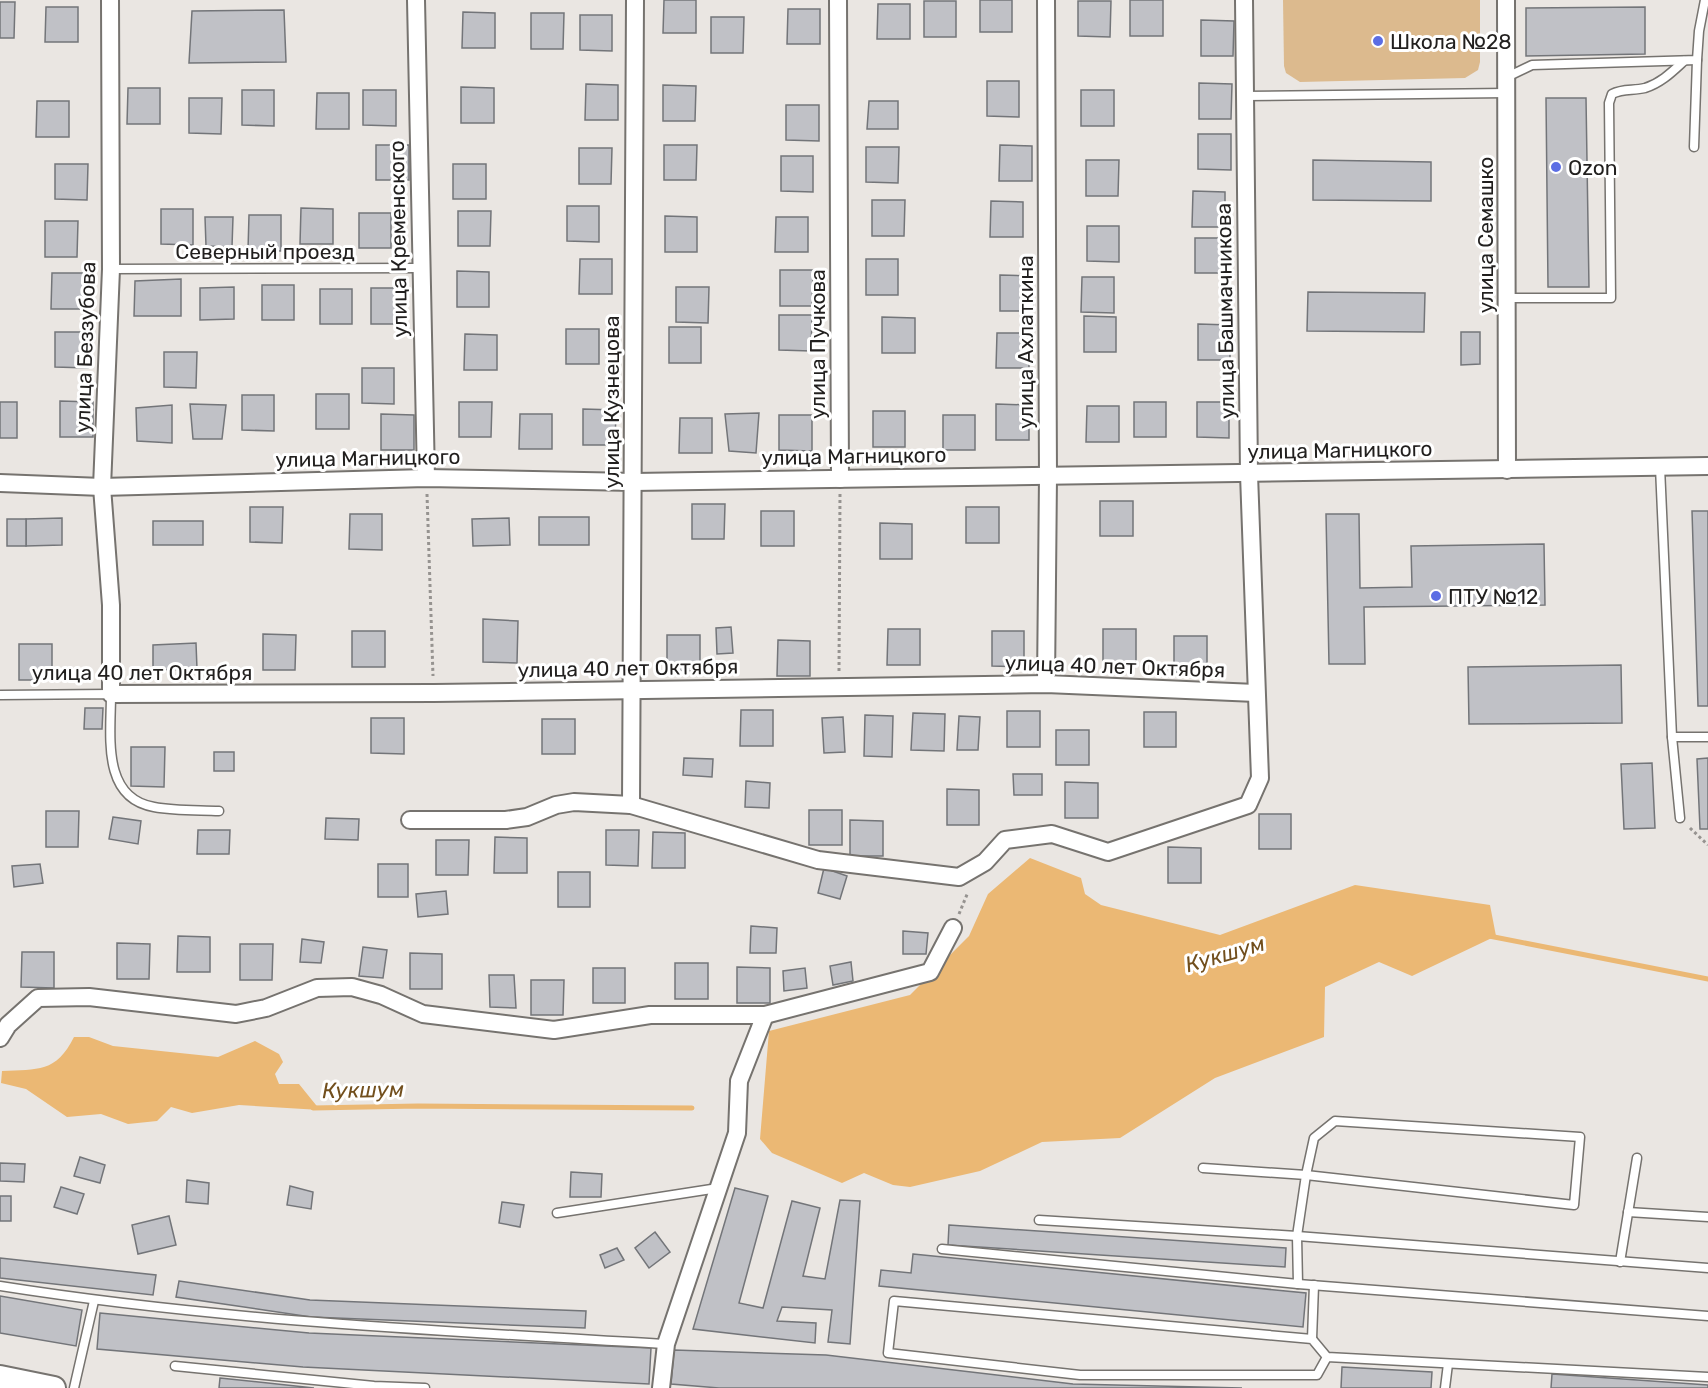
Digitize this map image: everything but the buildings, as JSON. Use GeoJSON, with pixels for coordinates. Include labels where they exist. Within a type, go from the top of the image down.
{"type":"FeatureCollection","features":[{"type":"Feature","properties":{"kind":"street","name":"улица Беззубова"},"geometry":{"type":"LineString","coordinates":[[110,0],[111,269],[102,487],[111,605],[111,694]]}},
{"type":"Feature","properties":{"kind":"street","name":"улица Кременского"},"geometry":{"type":"LineString","coordinates":[[416,0],[426,478]]}},
{"type":"Feature","properties":{"kind":"street","name":"улица Кузнецова"},"geometry":{"type":"LineString","coordinates":[[631,805],[635,0]]}},
{"type":"Feature","properties":{"kind":"street","name":"улица Пучкова"},"geometry":{"type":"LineString","coordinates":[[838,0],[840,479]]}},
{"type":"Feature","properties":{"kind":"street","name":"улица Ахлаткина"},"geometry":{"type":"LineString","coordinates":[[1046,0],[1048,476],[1046,684]]}},
{"type":"Feature","properties":{"kind":"street","name":"улица Башмачникова"},"geometry":{"type":"LineString","coordinates":[[410,820],[506,820],[527,817],[574,802],[631,805],[818,860],[959,877],[986,862],[1005,840],[1052,834],[1108,852],[1248,805],[1260,778],[1249,474],[1244,0]]}},
{"type":"Feature","properties":{"kind":"street","name":"улица Семашко"},"geometry":{"type":"LineString","coordinates":[[1506,0],[1508,470]]}},
{"type":"Feature","properties":{"kind":"street","name":"улица Магницкого"},"geometry":{"type":"LineString","coordinates":[[0,483],[102,487],[426,478],[634,482],[1708,466]]}},
{"type":"Feature","properties":{"kind":"street","name":"улица 40 лет Октября"},"geometry":{"type":"LineString","coordinates":[[111,694],[434,693],[1046,684],[1256,693]]}},
{"type":"Feature","properties":{"kind":"street"},"geometry":{"type":"LineString","coordinates":[[0,1038],[8,1025],[38,998],[89,997],[236,1014],[267,1008],[317,988],[352,987],[381,995],[423,1014],[451,1019],[554,1030],[650,1016],[765,1015],[930,972],[953,928]]}},
{"type":"Feature","properties":{"kind":"street"},"geometry":{"type":"LineString","coordinates":[[661,1388],[666,1344],[736,1133],[739,1081],[765,1015]]}},
{"type":"Feature","properties":{"kind":"street"},"geometry":{"type":"LineString","coordinates":[[0,1377],[54,1388]]}},
{"type":"Feature","properties":{"kind":"lane"},"geometry":{"type":"LineString","coordinates":[[1694,147],[1699,31],[1705,0]]}},
{"type":"Feature","properties":{"kind":"lane"},"geometry":{"type":"LineString","coordinates":[[1245,96],[1507,85],[1532,65],[1697,60]]}},
{"type":"Feature","properties":{"kind":"lane"},"geometry":{"type":"LineString","coordinates":[[1507,298],[1611,298],[1609,103],[1612,94],[1622,89],[1644,88],[1664,80],[1684,61]]}},
{"type":"Feature","properties":{"kind":"lane","name":"Северный проезд"},"geometry":{"type":"LineString","coordinates":[[111,269],[420,268]]}},
{"type":"Feature","properties":{"kind":"lane"},"geometry":{"type":"LineString","coordinates":[[1660,467],[1672,737],[1680,818]]}},
{"type":"Feature","properties":{"kind":"lane"},"geometry":{"type":"LineString","coordinates":[[111,694],[111,753],[115,776],[124,791],[138,803],[154,807],[219,811]]}},
{"type":"Feature","properties":{"kind":"lane","name":"улица 40 лет Октября"},"geometry":{"type":"LineString","coordinates":[[0,695],[111,694]]}},
{"type":"Feature","properties":{"kind":"lane"},"geometry":{"type":"LineString","coordinates":[[1672,737],[1708,737]]}},
{"type":"Feature","properties":{"kind":"lane"},"geometry":{"type":"LineString","coordinates":[[1203,1168],[1306,1175],[1574,1205],[1580,1137],[1335,1121],[1314,1138],[1306,1175],[1297,1236],[1298,1284]]}},
{"type":"Feature","properties":{"kind":"lane"},"geometry":{"type":"LineString","coordinates":[[1620,1262],[1637,1158]]}},
{"type":"Feature","properties":{"kind":"lane"},"geometry":{"type":"LineString","coordinates":[[557,1213],[718,1188]]}},
{"type":"Feature","properties":{"kind":"lane"},"geometry":{"type":"LineString","coordinates":[[1628,1212],[1708,1217]]}},
{"type":"Feature","properties":{"kind":"lane"},"geometry":{"type":"LineString","coordinates":[[1039,1220],[1297,1236],[1708,1268]]}},
{"type":"Feature","properties":{"kind":"lane"},"geometry":{"type":"LineString","coordinates":[[942,1249],[1314,1286],[1708,1316]]}},
{"type":"Feature","properties":{"kind":"lane"},"geometry":{"type":"LineString","coordinates":[[0,1286],[94,1301],[309,1323],[666,1344]]}},
{"type":"Feature","properties":{"kind":"lane"},"geometry":{"type":"LineString","coordinates":[[1314,1286],[1312,1339],[1327,1357],[1708,1377]]}},
{"type":"Feature","properties":{"kind":"lane"},"geometry":{"type":"LineString","coordinates":[[74,1388],[94,1301]]}},
{"type":"Feature","properties":{"kind":"lane"},"geometry":{"type":"LineString","coordinates":[[1312,1339],[894,1301],[888,1353],[1080,1375],[1317,1375],[1327,1357]]}},
{"type":"Feature","properties":{"kind":"lane"},"geometry":{"type":"LineString","coordinates":[[1445,1388],[1448,1364]]}},
{"type":"Feature","properties":{"kind":"lane"},"geometry":{"type":"LineString","coordinates":[[175,1366],[374,1386],[425,1388]]}},
{"type":"Feature","properties":{"kind":"path"},"geometry":{"type":"LineString","coordinates":[[426,478],[434,693]]}},
{"type":"Feature","properties":{"kind":"path"},"geometry":{"type":"LineString","coordinates":[[839,687],[840,479]]}},
{"type":"Feature","properties":{"kind":"path"},"geometry":{"type":"LineString","coordinates":[[1680,818],[1708,845]]}},
{"type":"Feature","properties":{"kind":"path"},"geometry":{"type":"LineString","coordinates":[[953,928],[968,892]]}},
{"type":"Feature","properties":{"kind":"shaded area","name":"Школа №28"},"geometry":{"type":"Polygon","coordinates":[[[1283,0],[1480,0],[1478,70],[1465,78],[1300,82],[1286,73],[1284,66],[1283,0]]]}},
{"type":"Feature","properties":{"kind":"water"},"geometry":{"type":"Polygon","coordinates":[[[1030,858],[1081,878],[1085,894],[1101,905],[1220,935],[1355,885],[1490,905],[1496,936],[1412,976],[1379,962],[1325,987],[1324,1037],[1215,1078],[1120,1138],[1042,1142],[980,1171],[910,1187],[893,1185],[864,1173],[842,1183],[772,1153],[760,1139],[769,1031],[910,995],[969,936],[988,894],[1030,858]]]}},
{"type":"Feature","properties":{"kind":"water"},"geometry":{"type":"Polygon","coordinates":[[[74,1037],[89,1037],[113,1046],[218,1057],[255,1041],[279,1054],[283,1062],[275,1074],[279,1084],[299,1084],[320,1110],[239,1105],[192,1113],[171,1107],[157,1121],[128,1124],[101,1114],[67,1117],[26,1089],[1,1083],[2,1071],[36,1069],[53,1063],[67,1049],[74,1037]]]}},
{"type":"Feature","properties":{"kind":"waterway","name":"Кукшум"},"geometry":{"type":"LineString","coordinates":[[1489,936],[1708,979]]}},
{"type":"Feature","properties":{"kind":"waterway","name":"Кукшум"},"geometry":{"type":"LineString","coordinates":[[313,1108],[418,1106],[692,1108]]}},
{"type":"Feature","properties":{"kind":"place","name":"Школа №28"},"geometry":{"type":"Point","coordinates":[1378,41]}},
{"type":"Feature","properties":{"kind":"place","name":"Ozon"},"geometry":{"type":"Point","coordinates":[1556,167]}},
{"type":"Feature","properties":{"kind":"place","name":"ПТУ №12"},"geometry":{"type":"Point","coordinates":[1436,596]}}]}
